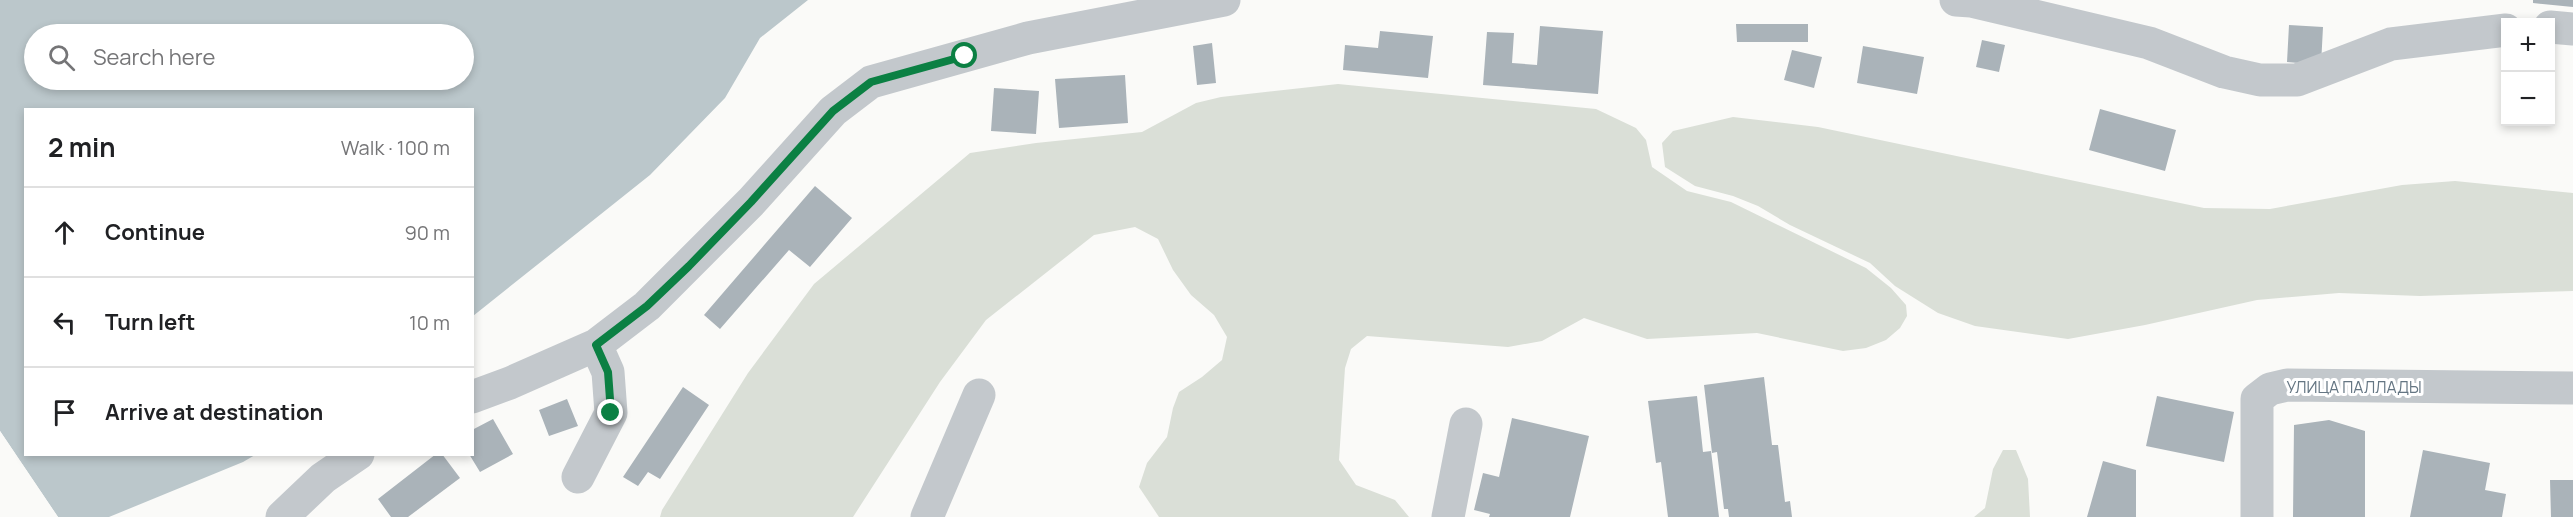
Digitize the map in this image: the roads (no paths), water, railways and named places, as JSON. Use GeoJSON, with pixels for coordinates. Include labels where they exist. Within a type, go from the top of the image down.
{"type":"FeatureCollection","features":[{"type":"Feature","properties":{"kind":"lane"},"geometry":{"type":"LineString","coordinates":[[474,396],[596,345],[655,298],[751,202],[833,111],[871,82],[1028,38],[1224,0]]}},
{"type":"Feature","properties":{"kind":"lane"},"geometry":{"type":"LineString","coordinates":[[1956,0],[1982,3],[2149,43],[2224,72],[2260,80],[2297,80],[2391,44],[2501,30]]}},
{"type":"Feature","properties":{"kind":"lane"},"geometry":{"type":"LineString","coordinates":[[2555,27],[2573,29]]}},
{"type":"Feature","properties":{"kind":"lane"},"geometry":{"type":"LineString","coordinates":[[578,477],[611,413],[608,372],[596,345]]}},
{"type":"Feature","properties":{"kind":"lane","name":"УЛИЦА ПАЛЛАДЫ"},"geometry":{"type":"LineString","coordinates":[[2257,517],[2257,399],[2270,389],[2287,385],[2573,388]]}},
{"type":"Feature","properties":{"kind":"lane"},"geometry":{"type":"LineString","coordinates":[[927,517],[979,395]]}},
{"type":"Feature","properties":{"kind":"lane"},"geometry":{"type":"LineString","coordinates":[[1448,517],[1466,424]]}},
{"type":"Feature","properties":{"kind":"lane"},"geometry":{"type":"LineString","coordinates":[[282,517],[323,478],[355,456]]}}]}
